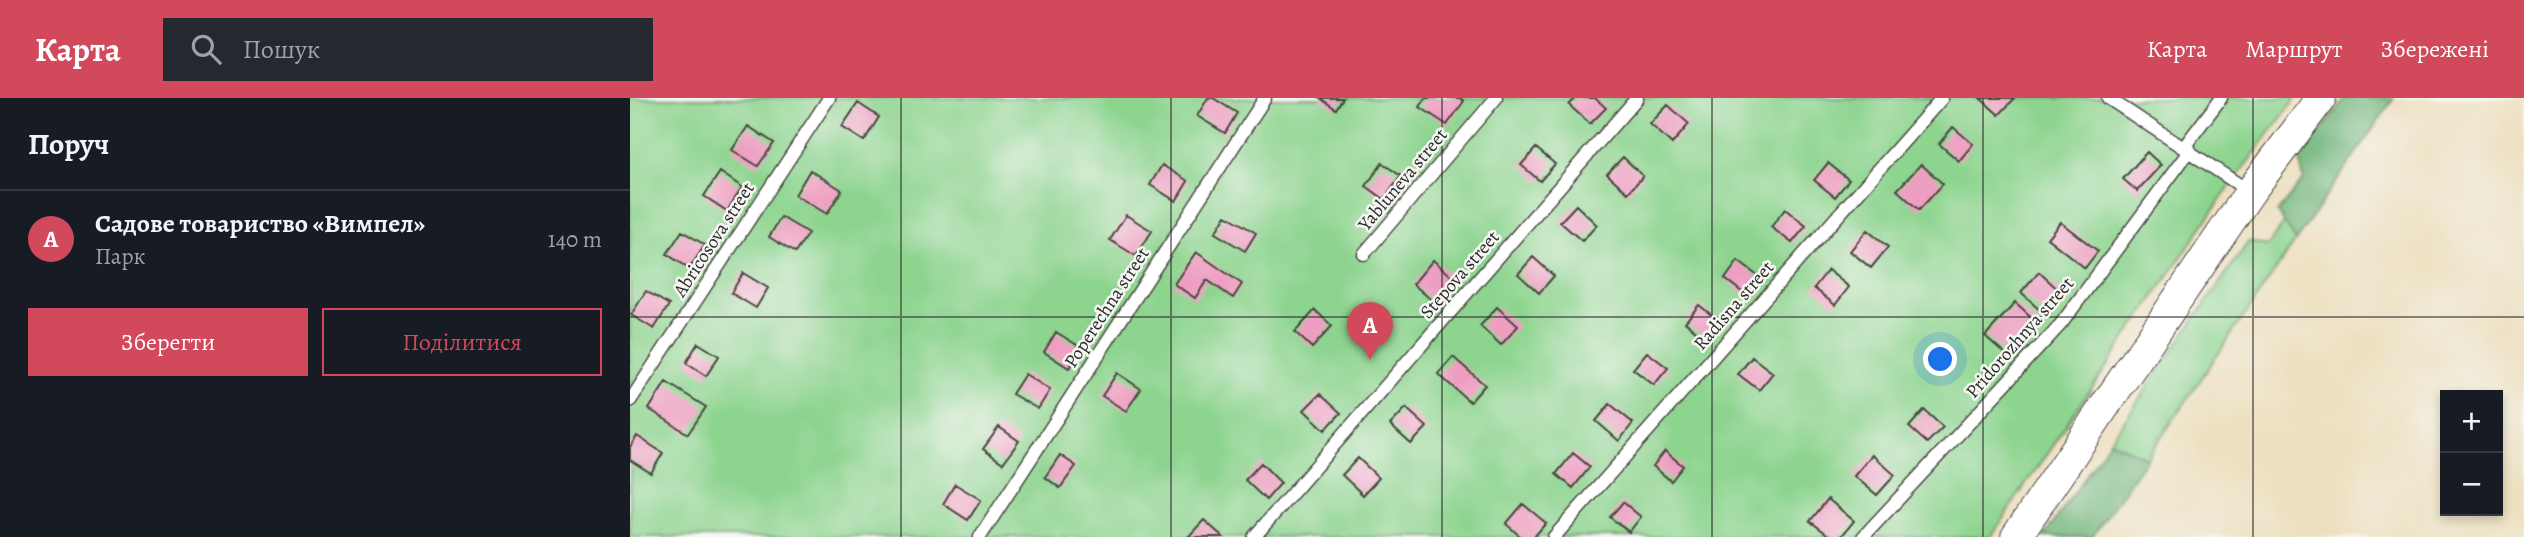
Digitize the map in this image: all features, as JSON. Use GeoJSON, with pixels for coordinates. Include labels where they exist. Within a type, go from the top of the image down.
{"type":"FeatureCollection","features":[{"type":"Feature","properties":{"kind":"street"},"geometry":{"type":"LineString","coordinates":[[2016,537],[2250,192],[2321,98]]}},
{"type":"Feature","properties":{"kind":"lane","name":"Abricosova street"},"geometry":{"type":"LineString","coordinates":[[630,401],[828,98]]}},
{"type":"Feature","properties":{"kind":"lane","name":"Poperechna street"},"geometry":{"type":"LineString","coordinates":[[980,537],[1265,98]]}},
{"type":"Feature","properties":{"kind":"lane","name":"Yabluneva street"},"geometry":{"type":"LineString","coordinates":[[1364,254],[1496,98]]}},
{"type":"Feature","properties":{"kind":"lane","name":"Stepova street"},"geometry":{"type":"LineString","coordinates":[[1254,537],[1637,98]]}},
{"type":"Feature","properties":{"kind":"lane","name":"Radisna street"},"geometry":{"type":"LineString","coordinates":[[1554,537],[1942,98]]}},
{"type":"Feature","properties":{"kind":"lane"},"geometry":{"type":"LineString","coordinates":[[2108,98],[2250,192]]}},
{"type":"Feature","properties":{"kind":"lane","name":"Pridorozhnya street"},"geometry":{"type":"LineString","coordinates":[[1863,537],[2061,324],[2221,98]]}},
{"type":"Feature","properties":{"kind":"green space"},"geometry":{"type":"Polygon","coordinates":[[[630,98],[2296,98],[2232,183],[1990,537],[630,537],[630,98]]]}},
{"type":"Feature","properties":{"kind":"green space"},"geometry":{"type":"Polygon","coordinates":[[[2345,98],[2394,98],[2296,240],[2277,212],[2304,179],[2299,160],[2345,98]]]}},
{"type":"Feature","properties":{"kind":"green space"},"geometry":{"type":"Polygon","coordinates":[[[2285,222],[2296,240],[2147,458],[2110,441],[2249,241],[2267,246],[2285,222]]]}},
{"type":"Feature","properties":{"kind":"green space"},"geometry":{"type":"Polygon","coordinates":[[[2110,441],[2147,458],[2092,537],[2044,537],[2110,441]]]}},
{"type":"Feature","properties":{"kind":"building"},"geometry":{"type":"Polygon","coordinates":[[[1208,98],[1213,98],[1237,113],[1225,133],[1197,116],[1208,98]]]}},
{"type":"Feature","properties":{"kind":"building"},"geometry":{"type":"Polygon","coordinates":[[[1320,98],[1343,98],[1336,109],[1320,98]]]}},
{"type":"Feature","properties":{"kind":"building"},"geometry":{"type":"Polygon","coordinates":[[[1426,98],[1460,98],[1464,101],[1447,125],[1420,107],[1426,98]]]}},
{"type":"Feature","properties":{"kind":"building"},"geometry":{"type":"Polygon","coordinates":[[[1576,98],[1595,98],[1606,108],[1590,124],[1569,105],[1576,98]]]}},
{"type":"Feature","properties":{"kind":"building"},"geometry":{"type":"Polygon","coordinates":[[[1980,98],[2015,98],[1999,115],[1980,98]]]}},
{"type":"Feature","properties":{"kind":"building"},"geometry":{"type":"Polygon","coordinates":[[[858,103],[879,117],[864,141],[842,127],[858,103]]]}},
{"type":"Feature","properties":{"kind":"building"},"geometry":{"type":"Polygon","coordinates":[[[1668,105],[1689,124],[1672,144],[1650,124],[1668,105]]]}},
{"type":"Feature","properties":{"kind":"building"},"geometry":{"type":"Polygon","coordinates":[[[748,126],[774,143],[758,166],[732,150],[748,126]]]}},
{"type":"Feature","properties":{"kind":"building"},"geometry":{"type":"Polygon","coordinates":[[[1953,127],[1973,144],[1959,161],[1939,144],[1953,127]]]}},
{"type":"Feature","properties":{"kind":"building"},"geometry":{"type":"Polygon","coordinates":[[[1536,148],[1555,164],[1540,181],[1521,165],[1536,148]]]}},
{"type":"Feature","properties":{"kind":"building"},"geometry":{"type":"Polygon","coordinates":[[[2147,152],[2161,165],[2137,191],[2123,179],[2147,152]]]}},
{"type":"Feature","properties":{"kind":"building"},"geometry":{"type":"Polygon","coordinates":[[[1623,157],[1643,176],[1628,193],[1607,174],[1623,157]]]}},
{"type":"Feature","properties":{"kind":"building"},"geometry":{"type":"Polygon","coordinates":[[[1382,163],[1401,176],[1384,199],[1366,186],[1382,163]]]}},
{"type":"Feature","properties":{"kind":"building"},"geometry":{"type":"Polygon","coordinates":[[[1828,163],[1849,180],[1835,197],[1814,180],[1828,163]]]}},
{"type":"Feature","properties":{"kind":"building"},"geometry":{"type":"Polygon","coordinates":[[[1921,164],[1943,184],[1919,210],[1897,190],[1921,164]]]}},
{"type":"Feature","properties":{"kind":"building"},"geometry":{"type":"Polygon","coordinates":[[[1162,165],[1188,181],[1176,201],[1150,185],[1162,165]]]}},
{"type":"Feature","properties":{"kind":"building"},"geometry":{"type":"Polygon","coordinates":[[[810,170],[842,190],[827,214],[795,195],[810,170]]]}},
{"type":"Feature","properties":{"kind":"building"},"geometry":{"type":"Polygon","coordinates":[[[720,172],[742,187],[727,211],[704,196],[720,172]]]}},
{"type":"Feature","properties":{"kind":"building"},"geometry":{"type":"Polygon","coordinates":[[[1576,205],[1597,225],[1582,241],[1560,222],[1576,205]]]}},
{"type":"Feature","properties":{"kind":"building"},"geometry":{"type":"Polygon","coordinates":[[[1785,209],[1806,226],[1792,243],[1771,227],[1785,209]]]}},
{"type":"Feature","properties":{"kind":"building"},"geometry":{"type":"Polygon","coordinates":[[[1126,215],[1152,231],[1136,256],[1110,240],[1126,215]]]}},
{"type":"Feature","properties":{"kind":"building"},"geometry":{"type":"Polygon","coordinates":[[[1226,215],[1256,233],[1245,251],[1215,233],[1226,215]]]}},
{"type":"Feature","properties":{"kind":"building"},"geometry":{"type":"Polygon","coordinates":[[[781,217],[808,233],[795,253],[769,237],[781,217]]]}},
{"type":"Feature","properties":{"kind":"building"},"geometry":{"type":"Polygon","coordinates":[[[2060,222],[2098,251],[2085,268],[2047,238],[2060,222]]]}},
{"type":"Feature","properties":{"kind":"building"},"geometry":{"type":"Polygon","coordinates":[[[1867,230],[1888,247],[1871,268],[1850,251],[1867,230]]]}},
{"type":"Feature","properties":{"kind":"building"},"geometry":{"type":"Polygon","coordinates":[[[682,231],[705,245],[689,269],[667,254],[682,231]]]}},
{"type":"Feature","properties":{"kind":"building"},"geometry":{"type":"Polygon","coordinates":[[[1196,252],[1242,284],[1233,298],[1207,280],[1195,298],[1174,284],[1196,252]]]}},
{"type":"Feature","properties":{"kind":"building"},"geometry":{"type":"Polygon","coordinates":[[[1533,257],[1554,276],[1539,293],[1518,274],[1533,257]]]}},
{"type":"Feature","properties":{"kind":"building"},"geometry":{"type":"Polygon","coordinates":[[[1433,260],[1455,279],[1435,303],[1413,284],[1433,260]]]}},
{"type":"Feature","properties":{"kind":"building"},"geometry":{"type":"Polygon","coordinates":[[[1738,261],[1759,277],[1746,295],[1725,279],[1738,261]]]}},
{"type":"Feature","properties":{"kind":"building"},"geometry":{"type":"Polygon","coordinates":[[[1828,270],[1849,287],[1835,305],[1814,288],[1828,270]]]}},
{"type":"Feature","properties":{"kind":"building"},"geometry":{"type":"Polygon","coordinates":[[[2039,272],[2061,292],[2043,313],[2021,293],[2039,272]]]}},
{"type":"Feature","properties":{"kind":"building"},"geometry":{"type":"Polygon","coordinates":[[[743,273],[768,288],[756,308],[731,293],[743,273]]]}},
{"type":"Feature","properties":{"kind":"building"},"geometry":{"type":"Polygon","coordinates":[[[646,291],[669,305],[654,329],[631,315],[646,291]]]}},
{"type":"Feature","properties":{"kind":"building"},"geometry":{"type":"Polygon","coordinates":[[[2015,303],[2037,323],[2008,356],[1985,336],[2015,303]]]}},
{"type":"Feature","properties":{"kind":"building"},"geometry":{"type":"Polygon","coordinates":[[[1699,305],[1720,322],[1706,339],[1685,322],[1699,305]]]}},
{"type":"Feature","properties":{"kind":"building"},"geometry":{"type":"Polygon","coordinates":[[[1497,307],[1518,326],[1501,345],[1480,326],[1497,307]]]}},
{"type":"Feature","properties":{"kind":"building"},"geometry":{"type":"Polygon","coordinates":[[[1315,310],[1332,326],[1312,348],[1295,332],[1315,310]]]}},
{"type":"Feature","properties":{"kind":"building"},"geometry":{"type":"Polygon","coordinates":[[[1056,332],[1082,348],[1069,368],[1044,352],[1056,332]]]}},
{"type":"Feature","properties":{"kind":"building"},"geometry":{"type":"Polygon","coordinates":[[[698,343],[719,356],[706,376],[686,363],[698,343]]]}},
{"type":"Feature","properties":{"kind":"building"},"geometry":{"type":"Polygon","coordinates":[[[1647,352],[1668,368],[1654,385],[1633,369],[1647,352]]]}},
{"type":"Feature","properties":{"kind":"building"},"geometry":{"type":"Polygon","coordinates":[[[1453,357],[1485,385],[1470,402],[1438,374],[1453,357]]]}},
{"type":"Feature","properties":{"kind":"building"},"geometry":{"type":"Polygon","coordinates":[[[1752,357],[1773,373],[1759,390],[1738,374],[1752,357]]]}},
{"type":"Feature","properties":{"kind":"building"},"geometry":{"type":"Polygon","coordinates":[[[1117,373],[1141,389],[1126,411],[1102,396],[1117,373]]]}},
{"type":"Feature","properties":{"kind":"building"},"geometry":{"type":"Polygon","coordinates":[[[1025,374],[1050,390],[1038,409],[1012,394],[1025,374]]]}},
{"type":"Feature","properties":{"kind":"building"},"geometry":{"type":"Polygon","coordinates":[[[666,382],[706,407],[688,434],[649,409],[666,382]]]}},
{"type":"Feature","properties":{"kind":"building"},"geometry":{"type":"Polygon","coordinates":[[[1320,394],[1341,413],[1325,430],[1304,410],[1320,394]]]}},
{"type":"Feature","properties":{"kind":"building"},"geometry":{"type":"Polygon","coordinates":[[[1610,404],[1633,423],[1619,441],[1596,421],[1610,404]]]}},
{"type":"Feature","properties":{"kind":"building"},"geometry":{"type":"Polygon","coordinates":[[[1406,408],[1427,427],[1411,444],[1390,425],[1406,408]]]}},
{"type":"Feature","properties":{"kind":"building"},"geometry":{"type":"Polygon","coordinates":[[[1924,410],[1943,427],[1927,443],[1909,427],[1924,410]]]}},
{"type":"Feature","properties":{"kind":"building"},"geometry":{"type":"Polygon","coordinates":[[[999,427],[1019,441],[1003,463],[983,449],[999,427]]]}},
{"type":"Feature","properties":{"kind":"building"},"geometry":{"type":"Polygon","coordinates":[[[637,436],[663,453],[651,473],[630,460],[630,447],[637,436]]]}},
{"type":"Feature","properties":{"kind":"building"},"geometry":{"type":"Polygon","coordinates":[[[1665,451],[1683,466],[1671,481],[1653,466],[1665,451]]]}},
{"type":"Feature","properties":{"kind":"building"},"geometry":{"type":"Polygon","coordinates":[[[1573,453],[1590,467],[1573,488],[1556,474],[1573,453]]]}},
{"type":"Feature","properties":{"kind":"building"},"geometry":{"type":"Polygon","coordinates":[[[1060,455],[1076,466],[1060,488],[1045,477],[1060,455]]]}},
{"type":"Feature","properties":{"kind":"building"},"geometry":{"type":"Polygon","coordinates":[[[1872,455],[1895,475],[1877,495],[1854,476],[1872,455]]]}},
{"type":"Feature","properties":{"kind":"building"},"geometry":{"type":"Polygon","coordinates":[[[1358,458],[1379,478],[1363,495],[1342,475],[1358,458]]]}},
{"type":"Feature","properties":{"kind":"building"},"geometry":{"type":"Polygon","coordinates":[[[1261,463],[1281,483],[1266,500],[1245,480],[1261,463]]]}},
{"type":"Feature","properties":{"kind":"building"},"geometry":{"type":"Polygon","coordinates":[[[955,484],[981,500],[968,520],[943,504],[955,484]]]}},
{"type":"Feature","properties":{"kind":"building"},"geometry":{"type":"Polygon","coordinates":[[[1828,499],[1854,521],[1841,537],[1831,537],[1810,521],[1828,499]]]}},
{"type":"Feature","properties":{"kind":"building"},"geometry":{"type":"Polygon","coordinates":[[[1623,502],[1641,517],[1629,532],[1610,517],[1623,502]]]}},
{"type":"Feature","properties":{"kind":"building"},"geometry":{"type":"Polygon","coordinates":[[[1523,504],[1546,523],[1534,537],[1521,537],[1506,524],[1523,504]]]}},
{"type":"Feature","properties":{"kind":"building"},"geometry":{"type":"Polygon","coordinates":[[[1204,520],[1223,537],[1188,537],[1204,520]]]}},
{"type":"Feature","properties":{"kind":"place","name":"Садове товариство «Вимпел»"},"geometry":{"type":"Point","coordinates":[1370,360]}}]}
